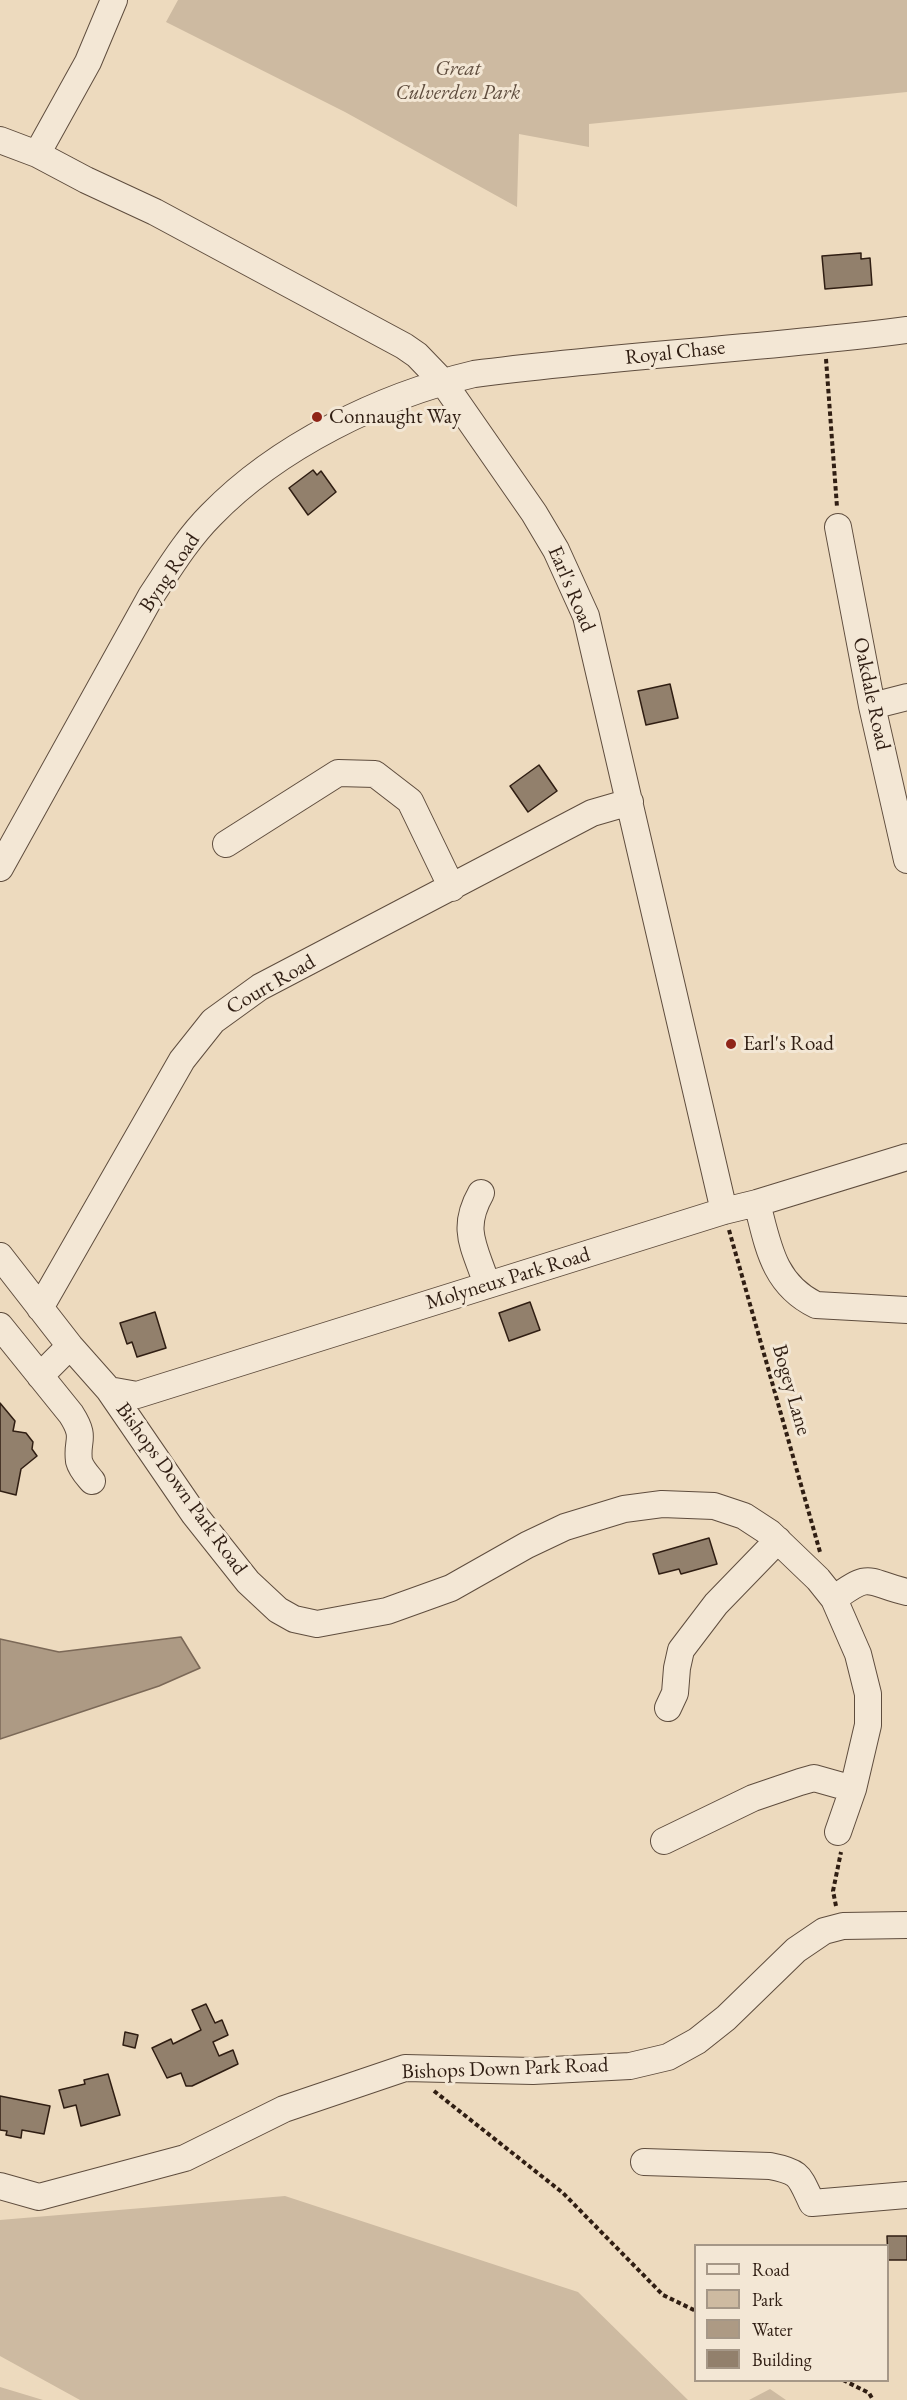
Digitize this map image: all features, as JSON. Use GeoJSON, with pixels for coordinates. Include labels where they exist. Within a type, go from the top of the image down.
{"type":"FeatureCollection","features":[{"type":"Feature","properties":{"kind":"street"},"geometry":{"type":"LineString","coordinates":[[37,154],[88,62],[114,0]]}},
{"type":"Feature","properties":{"kind":"street"},"geometry":{"type":"LineString","coordinates":[[0,140],[37,154],[155,212],[404,346],[443,382]]}},
{"type":"Feature","properties":{"kind":"street","name":"Royal Chase"},"geometry":{"type":"LineString","coordinates":[[443,382],[474,374],[528,367],[824,340],[907,330]]}},
{"type":"Feature","properties":{"kind":"street","name":"Earl's Road"},"geometry":{"type":"LineString","coordinates":[[443,382],[534,513],[556,550],[586,616],[724,1211]]}},
{"type":"Feature","properties":{"kind":"street","name":"Byng Road"},"geometry":{"type":"LineString","coordinates":[[0,868],[150,596],[178,554],[210,516],[273,463],[299,445],[347,420],[443,382]]}},
{"type":"Feature","properties":{"kind":"street","name":"Oakdale Road"},"geometry":{"type":"LineString","coordinates":[[838,527],[872,706],[907,860]]}},
{"type":"Feature","properties":{"kind":"street"},"geometry":{"type":"LineString","coordinates":[[872,706],[907,697]]}},
{"type":"Feature","properties":{"kind":"street"},"geometry":{"type":"LineString","coordinates":[[226,844],[338,773],[375,774],[410,801],[452,888]]}},
{"type":"Feature","properties":{"kind":"street","name":"Court Road"},"geometry":{"type":"LineString","coordinates":[[40,1308],[182,1060],[213,1020],[260,987],[592,813],[630,802]]}},
{"type":"Feature","properties":{"kind":"street","name":"Molyneux Park Road"},"geometry":{"type":"LineString","coordinates":[[108,1390],[137,1395],[724,1211],[758,1203],[907,1157]]}},
{"type":"Feature","properties":{"kind":"street"},"geometry":{"type":"LineString","coordinates":[[481,1193],[472,1209],[469,1229],[487,1285]]}},
{"type":"Feature","properties":{"kind":"street"},"geometry":{"type":"LineString","coordinates":[[758,1203],[772,1260],[790,1286],[803,1299],[816,1305],[907,1310]]}},
{"type":"Feature","properties":{"kind":"street","name":"Bishops Down Park Road"},"geometry":{"type":"LineString","coordinates":[[0,1256],[70,1346],[108,1390],[194,1514],[248,1582],[278,1610],[294,1619],[317,1624],[387,1611],[451,1588],[527,1545],[565,1527],[624,1509],[662,1504],[714,1506],[744,1516],[778,1540],[818,1579],[834,1599],[858,1654],[868,1694],[868,1725],[853,1789],[838,1832]]}},
{"type":"Feature","properties":{"kind":"street"},"geometry":{"type":"LineString","coordinates":[[0,1326],[79,1427],[81,1440],[79,1460],[83,1471],[92,1481]]}},
{"type":"Feature","properties":{"kind":"street"},"geometry":{"type":"LineString","coordinates":[[40,1376],[70,1346]]}},
{"type":"Feature","properties":{"kind":"street"},"geometry":{"type":"LineString","coordinates":[[668,1708],[675,1693],[681,1650],[716,1604],[778,1540]]}},
{"type":"Feature","properties":{"kind":"street"},"geometry":{"type":"LineString","coordinates":[[834,1599],[855,1583],[874,1580],[907,1592]]}},
{"type":"Feature","properties":{"kind":"street"},"geometry":{"type":"LineString","coordinates":[[664,1841],[753,1798],[814,1778],[853,1789]]}},
{"type":"Feature","properties":{"kind":"street"},"geometry":{"type":"LineString","coordinates":[[843,1926],[907,1925]]}},
{"type":"Feature","properties":{"kind":"street","name":"Bishops Down Park Road"},"geometry":{"type":"LineString","coordinates":[[0,2186],[39,2197],[185,2158],[284,2109],[405,2068],[533,2071],[630,2066],[668,2057],[698,2041],[726,2018],[796,1950],[824,1931],[843,1926]]}},
{"type":"Feature","properties":{"kind":"street"},"geometry":{"type":"LineString","coordinates":[[644,2162],[770,2166],[789,2169],[799,2176],[812,2203],[907,2195]]}},
{"type":"Feature","properties":{"kind":"path"},"geometry":{"type":"LineString","coordinates":[[824,340],[838,527]]}},
{"type":"Feature","properties":{"kind":"path","name":"Bogey Lane"},"geometry":{"type":"LineString","coordinates":[[724,1211],[821,1549],[818,1579]]}},
{"type":"Feature","properties":{"kind":"path"},"geometry":{"type":"LineString","coordinates":[[838,1832],[845,1837],[833,1890],[836,1909],[843,1926]]}},
{"type":"Feature","properties":{"kind":"path"},"geometry":{"type":"LineString","coordinates":[[433,2090],[563,2193],[663,2295],[694,2310]]}},
{"type":"Feature","properties":{"kind":"path"},"geometry":{"type":"LineString","coordinates":[[847,2382],[869,2393],[873,2400]]}},
{"type":"Feature","properties":{"kind":"green space","name":"Great Culverden Park"},"geometry":{"type":"Polygon","coordinates":[[[178,0],[907,0],[907,92],[589,124],[589,147],[519,134],[517,207],[345,112],[166,22],[178,0]]]}},
{"type":"Feature","properties":{"kind":"green space"},"geometry":{"type":"Polygon","coordinates":[[[285,2196],[578,2292],[688,2400],[80,2400],[0,2356],[0,2220],[285,2196]]]}},
{"type":"Feature","properties":{"kind":"green space"},"geometry":{"type":"Polygon","coordinates":[[[0,2387],[43,2400],[0,2400],[0,2387]]]}},
{"type":"Feature","properties":{"kind":"green space"},"geometry":{"type":"Polygon","coordinates":[[[770,2389],[786,2400],[749,2400],[770,2389]]]}},
{"type":"Feature","properties":{"kind":"water"},"geometry":{"type":"Polygon","coordinates":[[[181,1637],[200,1668],[159,1686],[0,1739],[0,1639],[59,1652],[181,1637]]]}},
{"type":"Feature","properties":{"kind":"building"},"geometry":{"type":"Polygon","coordinates":[[[861,253],[861,259],[870,258],[872,285],[825,289],[822,256],[861,253]]]}},
{"type":"Feature","properties":{"kind":"building"},"geometry":{"type":"Polygon","coordinates":[[[313,470],[317,475],[321,471],[336,492],[308,515],[289,488],[313,470]]]}},
{"type":"Feature","properties":{"kind":"building"},"geometry":{"type":"Polygon","coordinates":[[[670,684],[678,718],[646,725],[638,691],[670,684]]]}},
{"type":"Feature","properties":{"kind":"building"},"geometry":{"type":"Polygon","coordinates":[[[539,765],[557,791],[528,812],[510,786],[539,765]]]}},
{"type":"Feature","properties":{"kind":"building"},"geometry":{"type":"Polygon","coordinates":[[[530,1302],[540,1330],[509,1341],[499,1313],[530,1302]]]}},
{"type":"Feature","properties":{"kind":"building"},"geometry":{"type":"Polygon","coordinates":[[[155,1312],[166,1348],[137,1357],[132,1342],[127,1344],[120,1323],[155,1312]]]}},
{"type":"Feature","properties":{"kind":"building"},"geometry":{"type":"Polygon","coordinates":[[[0,1403],[15,1421],[13,1431],[26,1433],[33,1442],[32,1449],[37,1456],[21,1469],[16,1495],[0,1491],[0,1403]]]}},
{"type":"Feature","properties":{"kind":"building"},"geometry":{"type":"Polygon","coordinates":[[[709,1538],[717,1564],[681,1574],[679,1569],[659,1574],[653,1554],[709,1538]]]}},
{"type":"Feature","properties":{"kind":"building"},"geometry":{"type":"Polygon","coordinates":[[[206,2004],[215,2023],[222,2020],[228,2035],[213,2042],[219,2056],[233,2050],[238,2064],[192,2086],[186,2086],[181,2073],[167,2078],[152,2048],[171,2039],[173,2044],[201,2030],[192,2010],[206,2004]]]}},
{"type":"Feature","properties":{"kind":"building"},"geometry":{"type":"Polygon","coordinates":[[[125,2032],[138,2035],[135,2048],[123,2045],[125,2032]]]}},
{"type":"Feature","properties":{"kind":"building"},"geometry":{"type":"Polygon","coordinates":[[[108,2074],[120,2115],[81,2126],[76,2105],[64,2108],[59,2090],[85,2084],[84,2080],[108,2074]]]}},
{"type":"Feature","properties":{"kind":"building"},"geometry":{"type":"Polygon","coordinates":[[[0,2096],[50,2106],[44,2134],[22,2130],[21,2138],[6,2135],[7,2131],[0,2130],[0,2096]]]}},
{"type":"Feature","properties":{"kind":"building"},"geometry":{"type":"Polygon","coordinates":[[[887,2236],[907,2236],[907,2260],[889,2260],[887,2236]]]}},
{"type":"Feature","properties":{"kind":"place","name":"Connaught Way"},"geometry":{"type":"Point","coordinates":[317,417]}},
{"type":"Feature","properties":{"kind":"place","name":"Earl's Road"},"geometry":{"type":"Point","coordinates":[731,1044]}}]}
